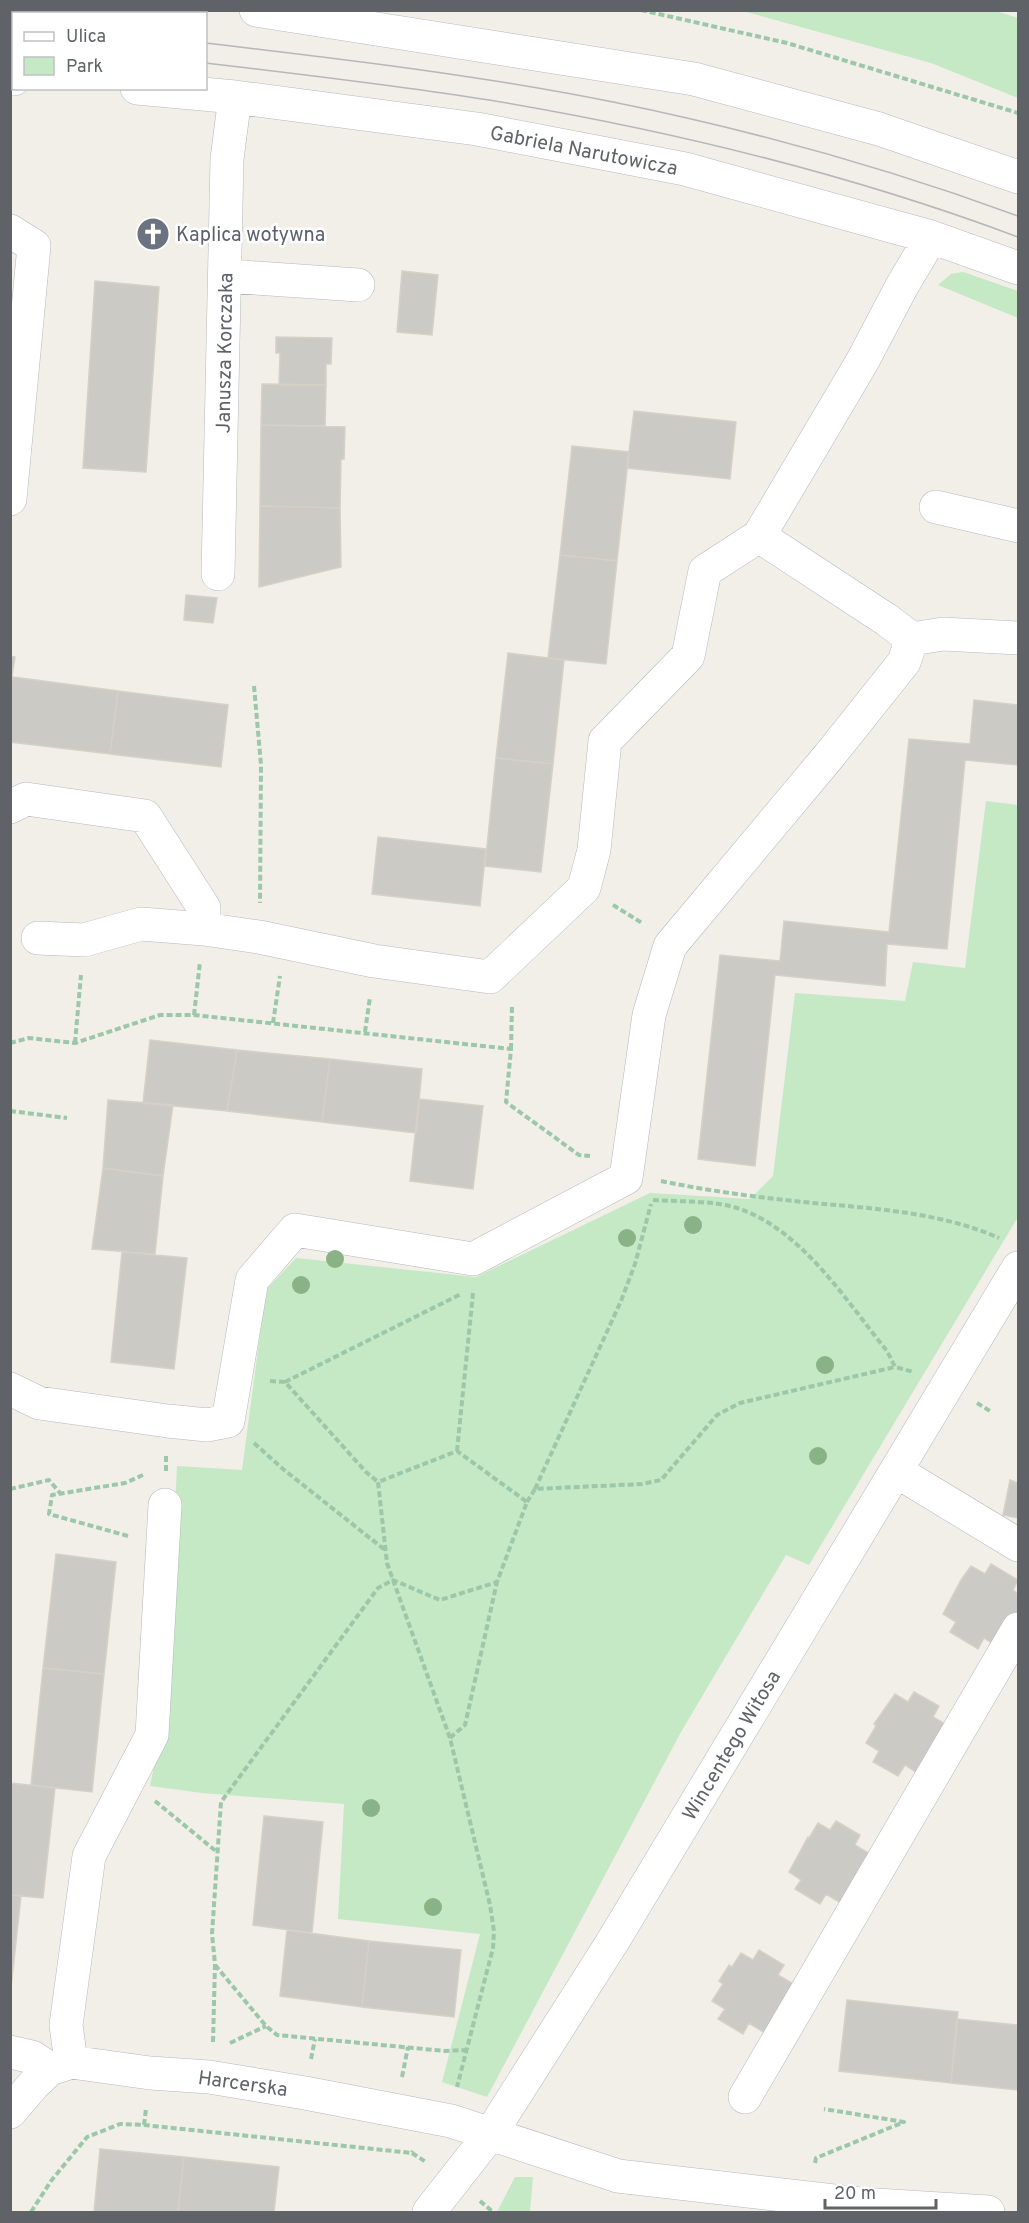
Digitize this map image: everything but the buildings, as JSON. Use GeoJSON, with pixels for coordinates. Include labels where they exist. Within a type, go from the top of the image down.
{"type":"FeatureCollection","features":[{"type":"Feature","properties":{"kind":"street"},"geometry":{"type":"LineString","coordinates":[[262,11],[390,22],[694,79],[879,129],[1018,177]]}},
{"type":"Feature","properties":{"kind":"street","name":"Gabriela Narutowicza"},"geometry":{"type":"LineString","coordinates":[[159,90],[235,97],[477,129],[685,169],[931,237],[1018,268]]}},
{"type":"Feature","properties":{"kind":"street","name":"Janusza Korczaka"},"geometry":{"type":"LineString","coordinates":[[218,574],[227,159],[235,97]]}},
{"type":"Feature","properties":{"kind":"street"},"geometry":{"type":"LineString","coordinates":[[10,231],[34,246],[10,499]]}},
{"type":"Feature","properties":{"kind":"street"},"geometry":{"type":"LineString","coordinates":[[38,938],[84,940],[141,924],[204,929],[374,961],[490,977],[584,888],[594,850],[605,741],[688,656],[705,571],[759,536],[862,362],[931,237]]}},
{"type":"Feature","properties":{"kind":"street"},"geometry":{"type":"LineString","coordinates":[[226,276],[358,285]]}},
{"type":"Feature","properties":{"kind":"street"},"geometry":{"type":"LineString","coordinates":[[936,507],[1018,526]]}},
{"type":"Feature","properties":{"kind":"street"},"geometry":{"type":"LineString","coordinates":[[759,536],[868,607],[912,639],[943,634],[1018,638]]}},
{"type":"Feature","properties":{"kind":"street"},"geometry":{"type":"LineString","coordinates":[[10,1389],[39,1403],[207,1425],[228,1420],[252,1280],[295,1230],[473,1259],[636,1190],[649,1015],[670,945],[829,756],[904,662],[912,639]]}},
{"type":"Feature","properties":{"kind":"street"},"geometry":{"type":"LineString","coordinates":[[10,807],[26,800],[145,816],[204,908],[204,929]]}},
{"type":"Feature","properties":{"kind":"street","name":"Wincentego Witosa"},"geometry":{"type":"LineString","coordinates":[[429,2212],[491,2133],[613,1941],[948,1385],[1006,1319],[1013,1255]]}},
{"type":"Feature","properties":{"kind":"street"},"geometry":{"type":"LineString","coordinates":[[896,1471],[1018,1545]]}},
{"type":"Feature","properties":{"kind":"street"},"geometry":{"type":"LineString","coordinates":[[10,2112],[34,2084],[61,2066],[89,1856],[152,1735],[165,1505]]}},
{"type":"Feature","properties":{"kind":"street"},"geometry":{"type":"LineString","coordinates":[[745,2097],[1018,1629]]}},
{"type":"Feature","properties":{"kind":"street","name":"Harcerska"},"geometry":{"type":"LineString","coordinates":[[10,2052],[61,2066],[150,2073],[211,2064],[305,2093],[451,2121],[618,2176],[860,2204],[988,2212]]}},
{"type":"Feature","properties":{"kind":"path"},"geometry":{"type":"LineString","coordinates":[[641,10],[798,46],[1018,113]]}},
{"type":"Feature","properties":{"kind":"path"},"geometry":{"type":"LineString","coordinates":[[254,686],[272,940],[273,1023]]}},
{"type":"Feature","properties":{"kind":"path"},"geometry":{"type":"LineString","coordinates":[[631,915],[644,925]]}},
{"type":"Feature","properties":{"kind":"path"},"geometry":{"type":"LineString","coordinates":[[194,1015],[204,929]]}},
{"type":"Feature","properties":{"kind":"path"},"geometry":{"type":"LineString","coordinates":[[75,1043],[80,993]]}},
{"type":"Feature","properties":{"kind":"path"},"geometry":{"type":"LineString","coordinates":[[10,1043],[29,1038],[75,1043],[160,1015],[194,1015],[511,1049],[506,1102],[579,1155],[611,1160],[636,1190],[652,1200],[720,1205],[739,1209],[779,1230],[802,1249],[887,1351],[896,1367]]}},
{"type":"Feature","properties":{"kind":"path"},"geometry":{"type":"LineString","coordinates":[[10,1111],[68,1118]]}},
{"type":"Feature","properties":{"kind":"path"},"geometry":{"type":"LineString","coordinates":[[636,1190],[872,1207],[975,1227],[1013,1255]]}},
{"type":"Feature","properties":{"kind":"path"},"geometry":{"type":"LineString","coordinates":[[450,1738],[465,1725],[497,1582],[527,1502],[621,1301],[635,1264],[652,1200]]}},
{"type":"Feature","properties":{"kind":"path"},"geometry":{"type":"LineString","coordinates":[[235,1378],[285,1382],[473,1287],[457,1450]]}},
{"type":"Feature","properties":{"kind":"path"},"geometry":{"type":"LineString","coordinates":[[535,1489],[642,1484],[661,1480],[717,1415],[728,1408],[740,1403],[896,1367],[933,1377],[990,1411]]}},
{"type":"Feature","properties":{"kind":"path"},"geometry":{"type":"LineString","coordinates":[[285,1382],[366,1472],[378,1482],[387,1563],[450,1738],[474,1831],[490,1905],[494,1931],[493,1948],[458,2084]]}},
{"type":"Feature","properties":{"kind":"path"},"geometry":{"type":"LineString","coordinates":[[228,1420],[283,1469],[385,1551]]}},
{"type":"Feature","properties":{"kind":"path"},"geometry":{"type":"LineString","coordinates":[[457,1450],[527,1502]]}},
{"type":"Feature","properties":{"kind":"path"},"geometry":{"type":"LineString","coordinates":[[378,1482],[457,1450]]}},
{"type":"Feature","properties":{"kind":"path"},"geometry":{"type":"LineString","coordinates":[[156,1470],[166,1466]]}},
{"type":"Feature","properties":{"kind":"path"},"geometry":{"type":"LineString","coordinates":[[146,1474],[125,1483],[52,1495],[50,1514],[162,1545]]}},
{"type":"Feature","properties":{"kind":"path"},"geometry":{"type":"LineString","coordinates":[[10,1489],[49,1480],[61,1493]]}},
{"type":"Feature","properties":{"kind":"path"},"geometry":{"type":"LineString","coordinates":[[393,1580],[440,1600],[497,1582]]}},
{"type":"Feature","properties":{"kind":"path"},"geometry":{"type":"LineString","coordinates":[[211,2064],[215,1964],[212,1934],[221,1802],[378,1588],[393,1580]]}},
{"type":"Feature","properties":{"kind":"path"},"geometry":{"type":"LineString","coordinates":[[128,1779],[218,1852]]}},
{"type":"Feature","properties":{"kind":"path"},"geometry":{"type":"LineString","coordinates":[[215,1964],[277,2035],[445,2051],[465,2050]]}},
{"type":"Feature","properties":{"kind":"path"},"geometry":{"type":"LineString","coordinates":[[211,2064],[267,2026]]}},
{"type":"Feature","properties":{"kind":"path"},"geometry":{"type":"LineString","coordinates":[[816,2158],[904,2122],[824,2109]]}},
{"type":"Feature","properties":{"kind":"path"},"geometry":{"type":"LineString","coordinates":[[144,2125],[145,2115]]}},
{"type":"Feature","properties":{"kind":"path"},"geometry":{"type":"LineString","coordinates":[[31,2212],[51,2181],[87,2137],[120,2124],[412,2153],[451,2121]]}},
{"type":"Feature","properties":{"kind":"path"},"geometry":{"type":"LineString","coordinates":[[490,2208],[493,2212]]}},
{"type":"Feature","properties":{"kind":"green space"},"geometry":{"type":"Polygon","coordinates":[[[743,11],[996,11],[1018,18],[1018,98],[931,63],[743,11]]]}},
{"type":"Feature","properties":{"kind":"green space"},"geometry":{"type":"Polygon","coordinates":[[[963,272],[1018,291],[1018,318],[938,285],[951,274],[963,272]]]}},
{"type":"Feature","properties":{"kind":"green space"},"geometry":{"type":"Polygon","coordinates":[[[986,801],[1018,805],[1018,1217],[809,1565],[786,1555],[681,1732],[487,2097],[442,2082],[480,1934],[338,1919],[344,1804],[202,1793],[150,1786],[166,1708],[177,1466],[242,1470],[266,1290],[296,1258],[476,1277],[650,1193],[750,1199],[773,1176],[795,993],[905,1001],[913,962],[965,968],[986,801]]]}},
{"type":"Feature","properties":{"kind":"green space"},"geometry":{"type":"Polygon","coordinates":[[[515,2177],[533,2177],[530,2212],[497,2212],[515,2177]]]}},
{"type":"Feature","properties":{"kind":"tram line"},"geometry":{"type":"LineString","coordinates":[[207,43],[461,76],[563,92],[665,113],[869,166],[1018,216]]}},
{"type":"Feature","properties":{"kind":"tram line"},"geometry":{"type":"LineString","coordinates":[[207,63],[489,100],[624,125],[823,173],[954,214],[1018,237]]}},
{"type":"Feature","properties":{"kind":"place","name":"Kaplica wotywna"},"geometry":{"type":"Point","coordinates":[153,234]}}]}
